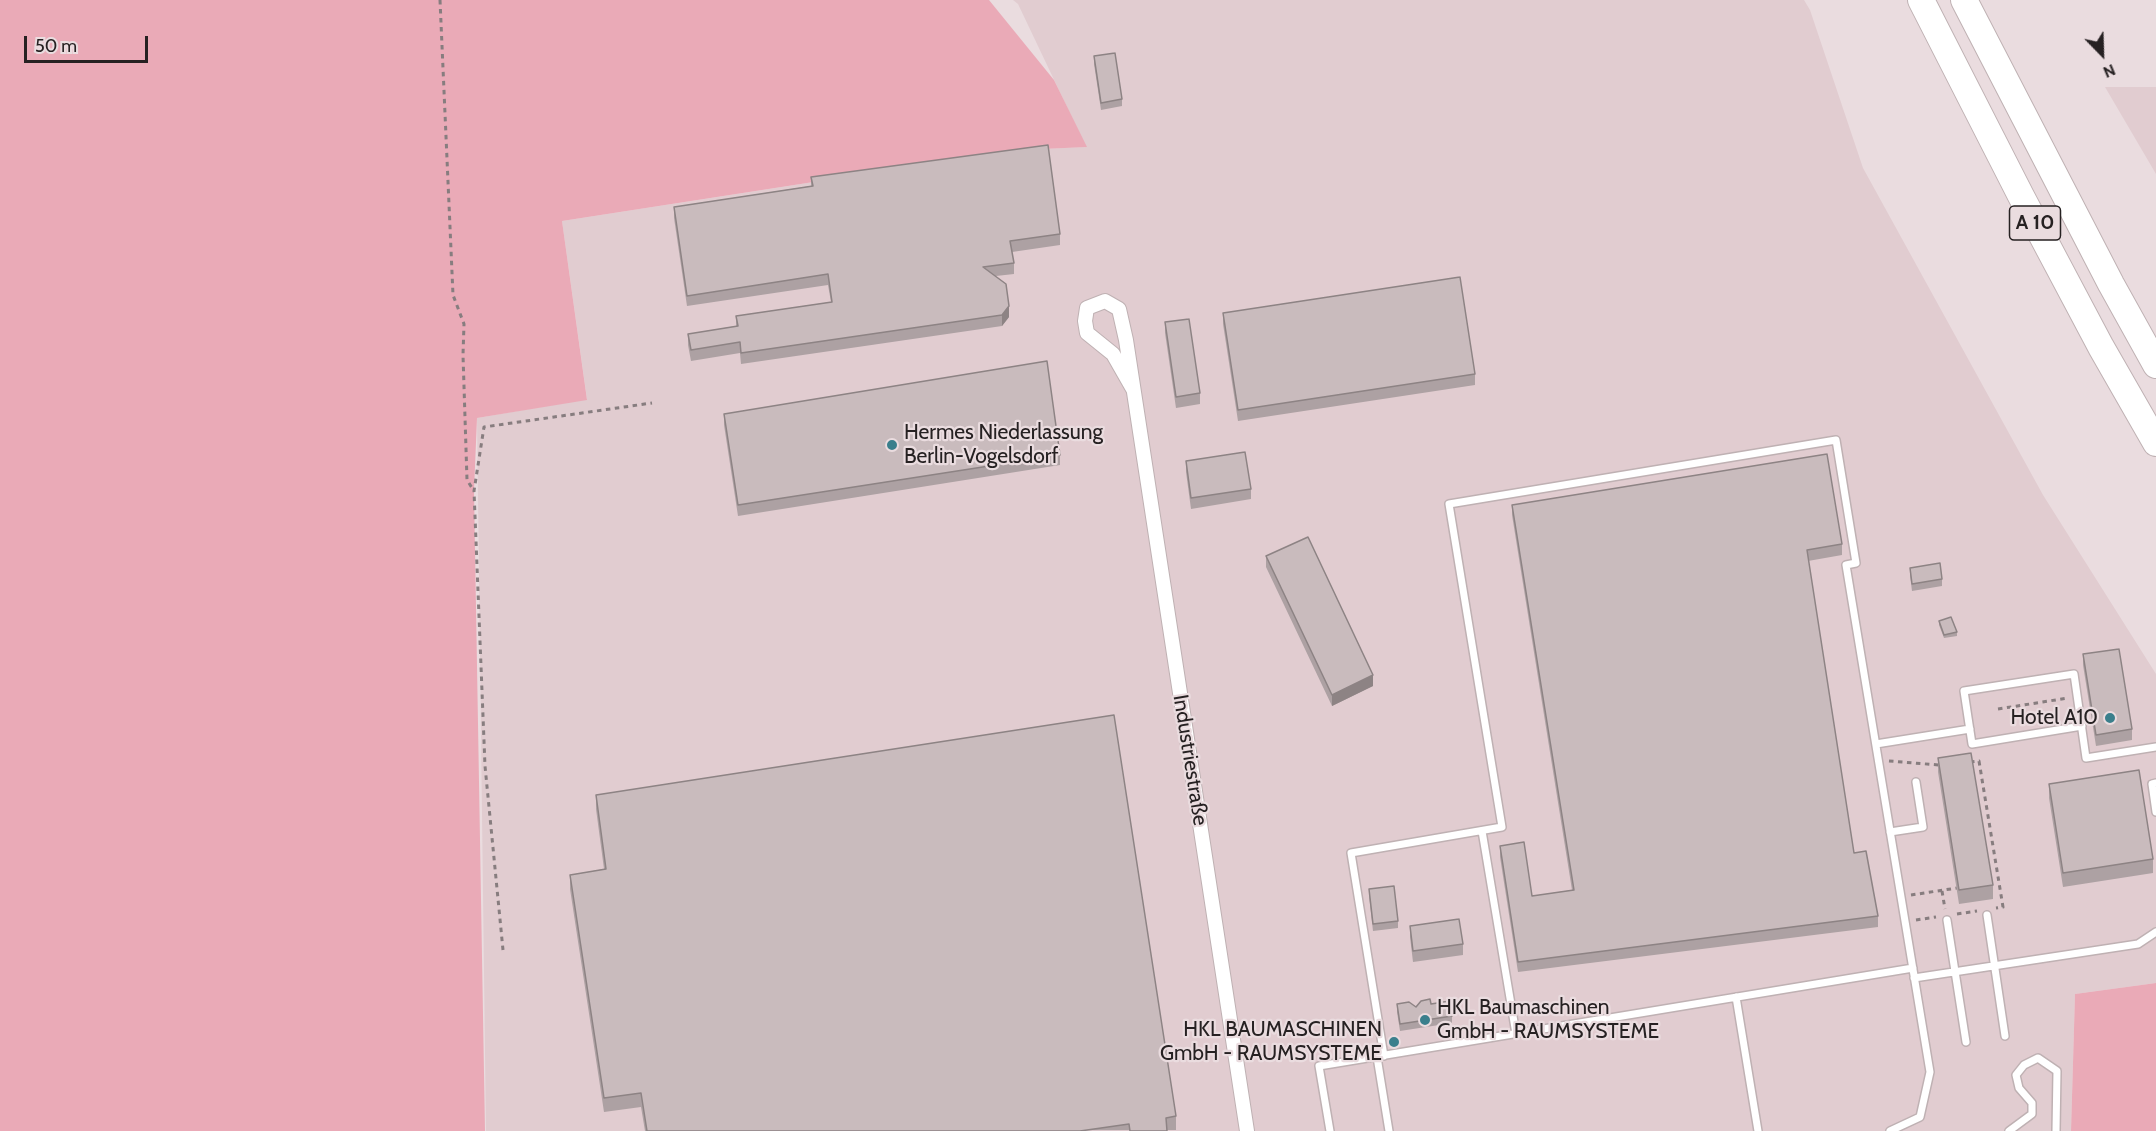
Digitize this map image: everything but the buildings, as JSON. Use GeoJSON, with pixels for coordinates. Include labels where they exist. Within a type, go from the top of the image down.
{"type":"FeatureCollection","features":[{"type":"Feature","properties":{"kind":"highway","name":"A 10"},"geometry":{"type":"LineString","coordinates":[[1921,0],[2101,347],[2156,442]]}},
{"type":"Feature","properties":{"kind":"highway","name":"A 10"},"geometry":{"type":"LineString","coordinates":[[1964,0],[2111,284],[2156,365]]}},
{"type":"Feature","properties":{"kind":"highway"},"geometry":{"type":"LineString","coordinates":[[2111,284],[2156,341]]}},
{"type":"Feature","properties":{"kind":"street","name":"Industriestraße"},"geometry":{"type":"LineString","coordinates":[[1133,389],[1113,354],[1086,333],[1087,308],[1105,301],[1119,309],[1126,340],[1247,1131]]}},
{"type":"Feature","properties":{"kind":"lane"},"geometry":{"type":"LineString","coordinates":[[1389,1131],[1351,853],[1502,827],[1449,504],[1836,440],[1856,563],[1846,565],[1930,1072],[1920,1117],[1890,1131]]}},
{"type":"Feature","properties":{"kind":"lane"},"geometry":{"type":"LineString","coordinates":[[2082,726],[1972,744],[1964,691],[2074,674],[2082,726],[2086,758],[2156,747]]}},
{"type":"Feature","properties":{"kind":"lane"},"geometry":{"type":"LineString","coordinates":[[1876,744],[1970,729]]}},
{"type":"Feature","properties":{"kind":"lane"},"geometry":{"type":"LineString","coordinates":[[1890,832],[1923,827],[1916,783]]}},
{"type":"Feature","properties":{"kind":"lane"},"geometry":{"type":"LineString","coordinates":[[2156,783],[2152,784],[2156,812]]}},
{"type":"Feature","properties":{"kind":"lane"},"geometry":{"type":"LineString","coordinates":[[1482,831],[1516,1034]]}},
{"type":"Feature","properties":{"kind":"lane"},"geometry":{"type":"LineString","coordinates":[[1986,911],[2005,1036]]}},
{"type":"Feature","properties":{"kind":"lane"},"geometry":{"type":"LineString","coordinates":[[1947,918],[1966,1042]]}},
{"type":"Feature","properties":{"kind":"lane"},"geometry":{"type":"LineString","coordinates":[[1914,978],[2138,944],[2156,932]]}},
{"type":"Feature","properties":{"kind":"lane"},"geometry":{"type":"LineString","coordinates":[[1330,1131],[1320,1066],[1913,968]]}},
{"type":"Feature","properties":{"kind":"lane"},"geometry":{"type":"LineString","coordinates":[[1736,997],[1758,1131]]}},
{"type":"Feature","properties":{"kind":"lane"},"geometry":{"type":"LineString","coordinates":[[2009,1131],[2032,1114],[2032,1103],[2019,1088],[2016,1075],[2024,1065],[2038,1058],[2057,1071],[2056,1131]]}},
{"type":"Feature","properties":{"kind":"path"},"geometry":{"type":"LineString","coordinates":[[440,0],[453,295],[464,324],[467,480],[474,491]]}},
{"type":"Feature","properties":{"kind":"path"},"geometry":{"type":"LineString","coordinates":[[503,950],[485,766],[474,491],[484,427],[652,403]]}},
{"type":"Feature","properties":{"kind":"path"},"geometry":{"type":"LineString","coordinates":[[1998,709],[2077,697]]}},
{"type":"Feature","properties":{"kind":"path"},"geometry":{"type":"LineString","coordinates":[[1878,759],[1940,765]]}},
{"type":"Feature","properties":{"kind":"path"},"geometry":{"type":"LineString","coordinates":[[1905,922],[1947,918],[2003,907],[1979,761],[1969,762]]}},
{"type":"Feature","properties":{"kind":"path"},"geometry":{"type":"LineString","coordinates":[[1901,897],[1957,888]]}},
{"type":"Feature","properties":{"kind":"path"},"geometry":{"type":"LineString","coordinates":[[1942,891],[1947,918]]}},
{"type":"Feature","properties":{"kind":"shaded area"},"geometry":{"type":"Polygon","coordinates":[[[0,0],[989,0],[1054,80],[1087,147],[1020,150],[562,221],[587,400],[477,418],[474,491],[485,1131],[0,1131],[0,0]]]}},
{"type":"Feature","properties":{"kind":"shaded area"},"geometry":{"type":"Polygon","coordinates":[[[1013,0],[1804,0],[1810,10],[1863,168],[2043,495],[2156,674],[2156,983],[2075,994],[2071,1131],[486,1131],[477,418],[587,399],[562,221],[1020,150],[1086,147],[1018,4],[1013,0]]]}},
{"type":"Feature","properties":{"kind":"shaded area"},"geometry":{"type":"Polygon","coordinates":[[[2105,87],[2156,87],[2156,174],[2105,87]]]}},
{"type":"Feature","properties":{"kind":"shaded area"},"geometry":{"type":"Polygon","coordinates":[[[2156,983],[2156,1131],[2071,1131],[2075,994],[2156,983]]]}},
{"type":"Feature","properties":{"kind":"place","name":"Hermes Niederlassung Berlin-Vogelsdorf"},"geometry":{"type":"Point","coordinates":[892,445]}},
{"type":"Feature","properties":{"kind":"place","name":"Hotel A10"},"geometry":{"type":"Point","coordinates":[2110,718]}},
{"type":"Feature","properties":{"kind":"place","name":"HKL Baumaschinen GmbH - RAUMSYSTEME"},"geometry":{"type":"Point","coordinates":[1425,1020]}},
{"type":"Feature","properties":{"kind":"place","name":"HKL BAUMASCHINEN GmbH - RAUMSYSTEME"},"geometry":{"type":"Point","coordinates":[1394,1042]}}]}
